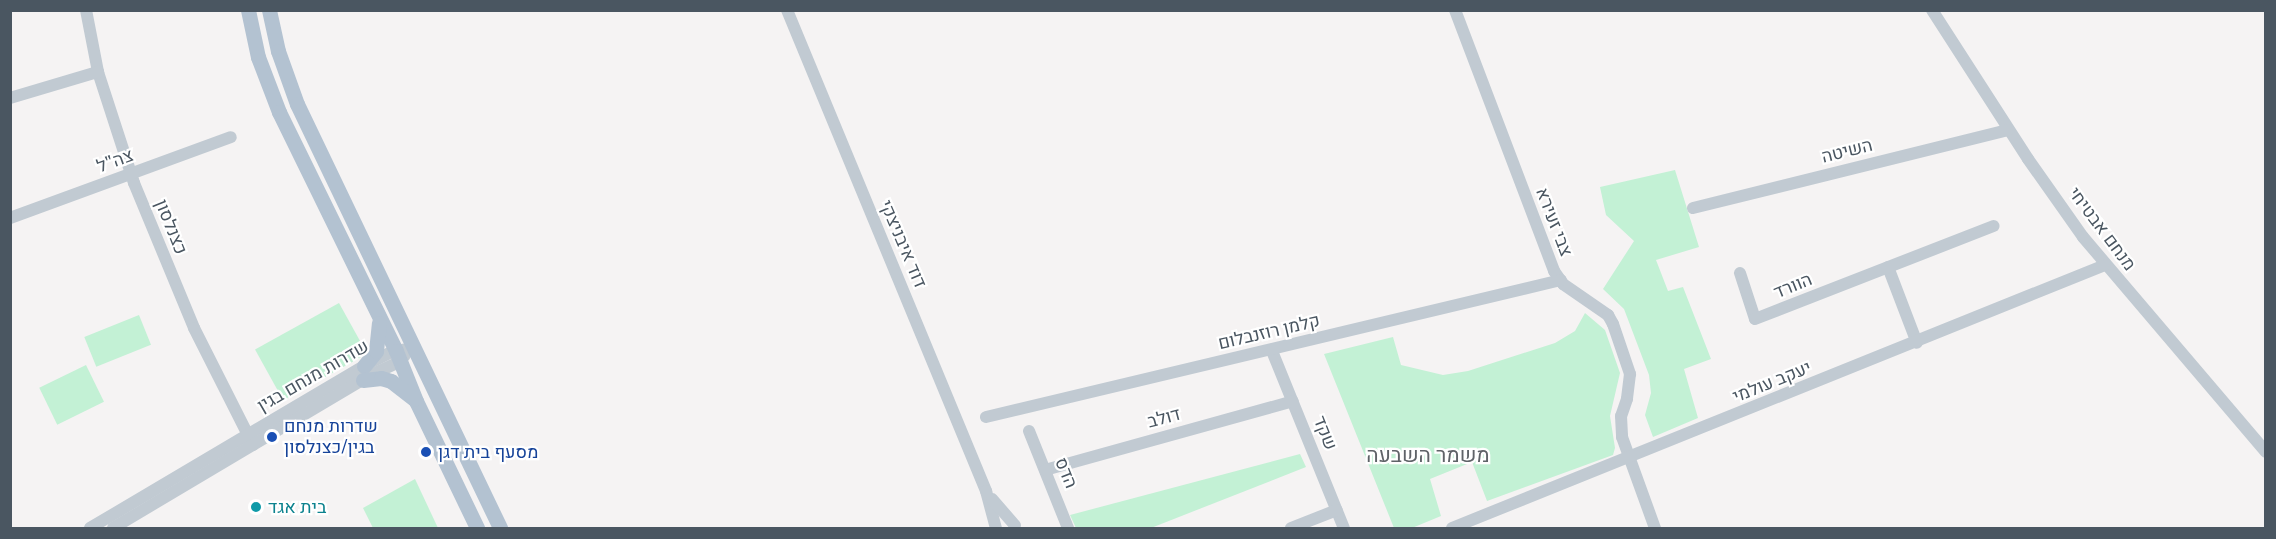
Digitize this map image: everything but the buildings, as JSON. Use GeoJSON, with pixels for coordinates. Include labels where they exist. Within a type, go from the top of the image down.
{"type":"FeatureCollection","features":[{"type":"Feature","properties":{"kind":"main road"},"geometry":{"type":"LineString","coordinates":[[248,10],[258,57],[279,112],[477,528]]}},
{"type":"Feature","properties":{"kind":"main road"},"geometry":{"type":"LineString","coordinates":[[269,10],[278,51],[297,104],[411,348],[500,528]]}},
{"type":"Feature","properties":{"kind":"main road"},"geometry":{"type":"LineString","coordinates":[[379,320],[376,351],[363,373],[391,381],[416,401]]}},
{"type":"Feature","properties":{"kind":"street","name":"כצנלסון"},"geometry":{"type":"LineString","coordinates":[[86,10],[98,72],[131,174],[177,290],[250,440]]}},
{"type":"Feature","properties":{"kind":"street","name":"דוד איבניצקי"},"geometry":{"type":"LineString","coordinates":[[787,10],[986,491],[998,528]]}},
{"type":"Feature","properties":{"kind":"street","name":"צבי זעירא"},"geometry":{"type":"LineString","coordinates":[[1455,10],[1548,258],[1561,280],[1608,315],[1613,324],[1630,374],[1620,425],[1629,459],[1655,528]]}},
{"type":"Feature","properties":{"kind":"street","name":"מנחם אבטיחי"},"geometry":{"type":"LineString","coordinates":[[1932,10],[2009,130],[2105,265],[2265,452]]}},
{"type":"Feature","properties":{"kind":"street"},"geometry":{"type":"LineString","coordinates":[[10,98],[98,72]]}},
{"type":"Feature","properties":{"kind":"street","name":"השיטה"},"geometry":{"type":"LineString","coordinates":[[1693,208],[2009,130]]}},
{"type":"Feature","properties":{"kind":"street","name":"צה\"ל"},"geometry":{"type":"LineString","coordinates":[[10,218],[231,137]]}},
{"type":"Feature","properties":{"kind":"street","name":"הוורד"},"geometry":{"type":"LineString","coordinates":[[1740,273],[1755,319],[1993,226]]}},
{"type":"Feature","properties":{"kind":"street","name":"יעקב עולמי"},"geometry":{"type":"LineString","coordinates":[[1452,528],[1629,459],[2105,265]]}},
{"type":"Feature","properties":{"kind":"street"},"geometry":{"type":"LineString","coordinates":[[1888,267],[1917,343]]}},
{"type":"Feature","properties":{"kind":"street","name":"קלמן רוזנבלום"},"geometry":{"type":"LineString","coordinates":[[986,417],[1272,351],[1561,280]]}},
{"type":"Feature","properties":{"kind":"street","name":"שדרות מנחם בגין"},"geometry":{"type":"LineString","coordinates":[[90,528],[411,348]]}},
{"type":"Feature","properties":{"kind":"street","name":"שקד"},"geometry":{"type":"LineString","coordinates":[[1272,351],[1344,528]]}},
{"type":"Feature","properties":{"kind":"street","name":"דולב"},"geometry":{"type":"LineString","coordinates":[[1045,470],[1293,401]]}},
{"type":"Feature","properties":{"kind":"street","name":"הדס"},"geometry":{"type":"LineString","coordinates":[[1029,431],[1068,526]]}},
{"type":"Feature","properties":{"kind":"street","name":"שדרות מנחם בגין"},"geometry":{"type":"LineString","coordinates":[[113,528],[250,440]]}},
{"type":"Feature","properties":{"kind":"street","name":"דוד איבניצקי"},"geometry":{"type":"LineString","coordinates":[[986,491],[1020,526]]}},
{"type":"Feature","properties":{"kind":"street"},"geometry":{"type":"LineString","coordinates":[[1291,528],[1337,510]]}},
{"type":"Feature","properties":{"kind":"street"},"geometry":{"type":"LineString","coordinates":[[998,528],[1020,526]]}},
{"type":"Feature","properties":{"kind":"street"},"geometry":{"type":"LineString","coordinates":[[1054,528],[1068,526]]}},
{"type":"Feature","properties":{"kind":"green space"},"geometry":{"type":"Polygon","coordinates":[[[1675,170],[1699,247],[1656,260],[1668,291],[1683,287],[1711,359],[1684,369],[1698,418],[1653,437],[1645,415],[1651,393],[1649,375],[1624,309],[1603,289],[1634,241],[1606,215],[1600,187],[1675,170]]]}},
{"type":"Feature","properties":{"kind":"green space"},"geometry":{"type":"Polygon","coordinates":[[[339,303],[367,354],[283,400],[255,350],[339,303]]]}},
{"type":"Feature","properties":{"kind":"green space"},"geometry":{"type":"Polygon","coordinates":[[[1585,313],[1605,330],[1620,373],[1610,416],[1615,448],[1613,455],[1487,501],[1472,462],[1430,479],[1441,516],[1412,528],[1394,528],[1324,354],[1393,337],[1401,365],[1443,375],[1468,371],[1555,343],[1575,331],[1585,313]]]}},
{"type":"Feature","properties":{"kind":"green space"},"geometry":{"type":"Polygon","coordinates":[[[139,315],[151,345],[96,367],[84,337],[139,315]]]}},
{"type":"Feature","properties":{"kind":"green space"},"geometry":{"type":"Polygon","coordinates":[[[86,365],[104,402],[57,425],[39,388],[86,365]]]}},
{"type":"Feature","properties":{"kind":"green space"},"geometry":{"type":"Polygon","coordinates":[[[1300,454],[1306,467],[1151,528],[1076,528],[1070,515],[1300,454]]]}},
{"type":"Feature","properties":{"kind":"green space"},"geometry":{"type":"Polygon","coordinates":[[[415,479],[438,528],[373,528],[363,508],[415,479]]]}},
{"type":"Feature","properties":{"kind":"place","name":"שדרות מנחם בגין/כצנלסון"},"geometry":{"type":"Point","coordinates":[272,437]}},
{"type":"Feature","properties":{"kind":"place","name":"מסעף בית דגן"},"geometry":{"type":"Point","coordinates":[426,452]}},
{"type":"Feature","properties":{"kind":"place","name":"בית אגד"},"geometry":{"type":"Point","coordinates":[256,507]}},
{"type":"Feature","properties":{"kind":"district","name":"משמר השבעה"},"geometry":{"type":"Point","coordinates":[1428,455]}}]}
